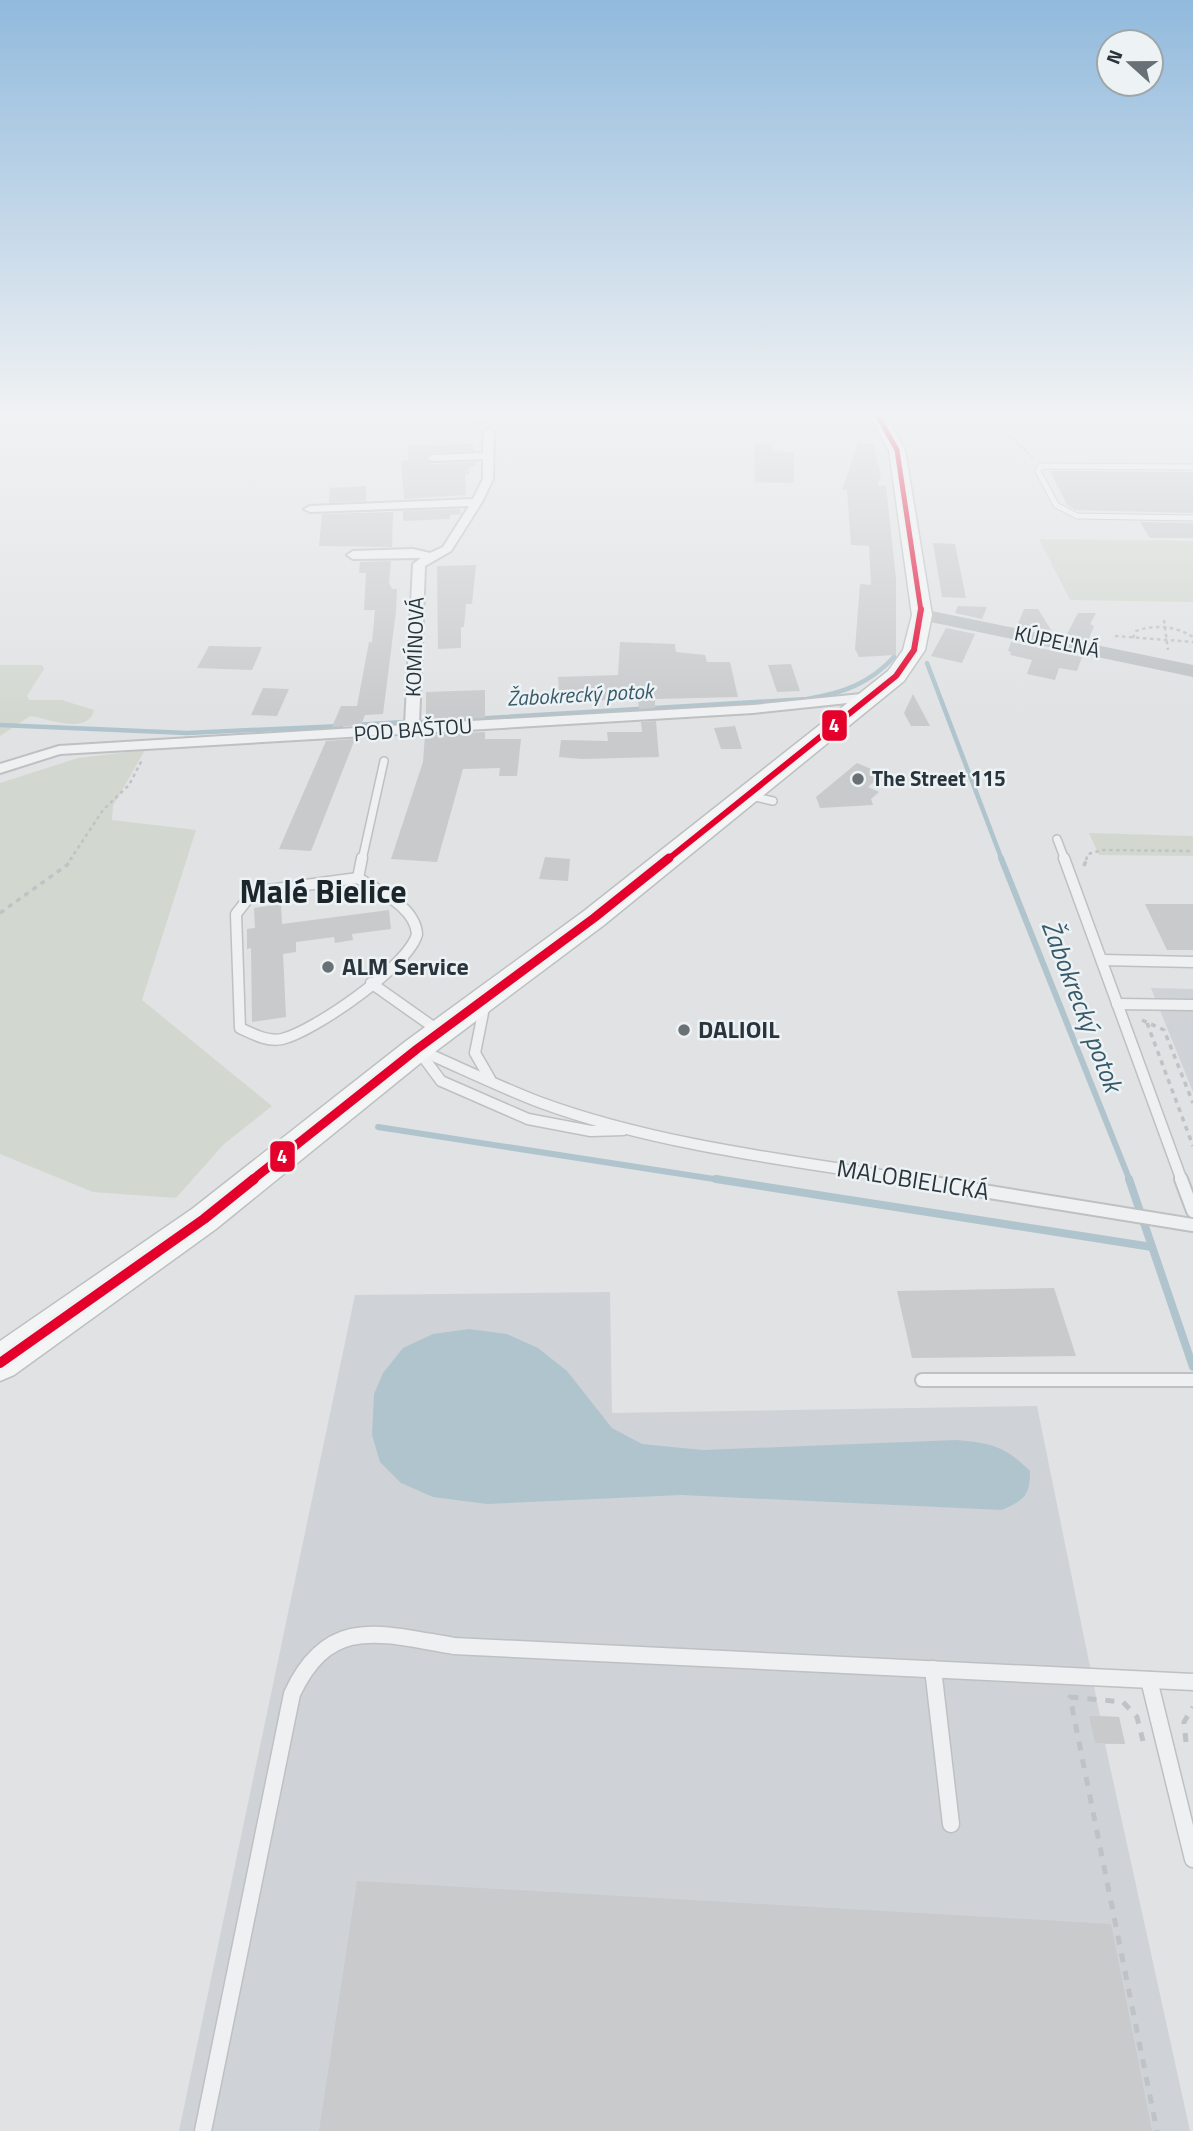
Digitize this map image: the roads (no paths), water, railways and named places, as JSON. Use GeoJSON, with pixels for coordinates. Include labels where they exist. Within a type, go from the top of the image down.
{"type":"FeatureCollection","features":[{"type":"Feature","properties":{"kind":"main road"},"geometry":{"type":"LineString","coordinates":[[1,1361],[204,1219],[429,1041],[759,798],[896,676],[909,659],[918,638],[922,615],[907,517]]}},
{"type":"Feature","properties":{"kind":"street"},"geometry":{"type":"LineString","coordinates":[[353,555],[413,553],[431,556],[447,549],[467,517]]}},
{"type":"Feature","properties":{"kind":"street","name":"KOMÍNOVÁ"},"geometry":{"type":"LineString","coordinates":[[412,730],[419,565],[431,556]]}},
{"type":"Feature","properties":{"kind":"street","name":"KÚPEĽNÁ"},"geometry":{"type":"LineString","coordinates":[[922,615],[1193,671]]}},
{"type":"Feature","properties":{"kind":"street","name":"POD BAŠTOU"},"geometry":{"type":"LineString","coordinates":[[0,769],[60,750],[753,709],[871,697]]}},
{"type":"Feature","properties":{"kind":"lane"},"geometry":{"type":"LineString","coordinates":[[1161,517],[1193,518]]}},
{"type":"Feature","properties":{"kind":"lane"},"geometry":{"type":"LineString","coordinates":[[358,878],[384,761]]}},
{"type":"Feature","properties":{"kind":"lane"},"geometry":{"type":"LineString","coordinates":[[1057,839],[1193,1211]]}},
{"type":"Feature","properties":{"kind":"lane"},"geometry":{"type":"LineString","coordinates":[[358,878],[405,911],[416,926],[416,939],[405,957],[308,1029],[282,1039],[260,1038],[240,1028],[236,914],[247,900],[261,891],[358,878]]}},
{"type":"Feature","properties":{"kind":"lane"},"geometry":{"type":"LineString","coordinates":[[1102,960],[1193,961]]}},
{"type":"Feature","properties":{"kind":"lane"},"geometry":{"type":"LineString","coordinates":[[371,983],[429,1041]]}},
{"type":"Feature","properties":{"kind":"lane"},"geometry":{"type":"LineString","coordinates":[[486,999],[475,1053],[490,1079]]}},
{"type":"Feature","properties":{"kind":"lane"},"geometry":{"type":"LineString","coordinates":[[1117,1004],[1193,1005]]}},
{"type":"Feature","properties":{"kind":"lane","name":"MALOBIELICKÁ"},"geometry":{"type":"LineString","coordinates":[[429,1041],[490,1079],[540,1102],[634,1130],[782,1159],[1193,1224]]}},
{"type":"Feature","properties":{"kind":"lane","name":"MALOBIELICKÁ"},"geometry":{"type":"LineString","coordinates":[[429,1041],[441,1081],[528,1119],[591,1131],[634,1130]]}},
{"type":"Feature","properties":{"kind":"lane"},"geometry":{"type":"LineString","coordinates":[[922,1380],[1187,1380]]}},
{"type":"Feature","properties":{"kind":"lane"},"geometry":{"type":"LineString","coordinates":[[203,2131],[292,1694],[300,1671],[316,1651],[333,1640],[374,1634],[454,1646],[1193,1682]]}},
{"type":"Feature","properties":{"kind":"lane"},"geometry":{"type":"LineString","coordinates":[[933,1670],[951,1824]]}},
{"type":"Feature","properties":{"kind":"lane"},"geometry":{"type":"LineString","coordinates":[[1149,1680],[1186,1807],[1193,1860]]}},
{"type":"Feature","properties":{"kind":"water"},"geometry":{"type":"Polygon","coordinates":[[[469,1329],[507,1334],[538,1348],[567,1371],[612,1428],[642,1444],[703,1450],[968,1441],[997,1447],[1013,1456],[1030,1471],[1029,1486],[1021,1500],[1002,1510],[681,1495],[487,1504],[433,1497],[401,1483],[380,1462],[372,1435],[374,1394],[383,1373],[403,1348],[433,1334],[469,1329]]]}},
{"type":"Feature","properties":{"kind":"waterway","name":"Žabokrecký potok"},"geometry":{"type":"LineString","coordinates":[[422,722],[807,699],[855,686],[875,674],[894,657]]}},
{"type":"Feature","properties":{"kind":"waterway","name":"Žabokrecký potok"},"geometry":{"type":"LineString","coordinates":[[927,663],[1002,860]]}},
{"type":"Feature","properties":{"kind":"waterway","name":"Žabokrecký potok"},"geometry":{"type":"LineString","coordinates":[[355,725],[404,722]]}},
{"type":"Feature","properties":{"kind":"waterway","name":"Žabokrecký potok"},"geometry":{"type":"LineString","coordinates":[[0,725],[187,733],[341,726]]}},
{"type":"Feature","properties":{"kind":"waterway","name":"Žabokrecký potok"},"geometry":{"type":"LineString","coordinates":[[1001,858],[1130,1181]]}},
{"type":"Feature","properties":{"kind":"waterway"},"geometry":{"type":"LineString","coordinates":[[378,1127],[727,1181]]}},
{"type":"Feature","properties":{"kind":"waterway"},"geometry":{"type":"LineString","coordinates":[[716,1179],[1152,1247]]}},
{"type":"Feature","properties":{"kind":"waterway","name":"Žabokrecký potok"},"geometry":{"type":"LineString","coordinates":[[1129,1179],[1193,1367]]}},
{"type":"Feature","properties":{"kind":"place","name":"The Street 115"},"geometry":{"type":"Point","coordinates":[858,779]}},
{"type":"Feature","properties":{"kind":"place","name":"ALM Service"},"geometry":{"type":"Point","coordinates":[328,967]}},
{"type":"Feature","properties":{"kind":"place","name":"DALIOIL"},"geometry":{"type":"Point","coordinates":[684,1030]}},
{"type":"Feature","properties":{"kind":"district","name":"Malé Bielice"},"geometry":{"type":"Point","coordinates":[323,892]}}]}
